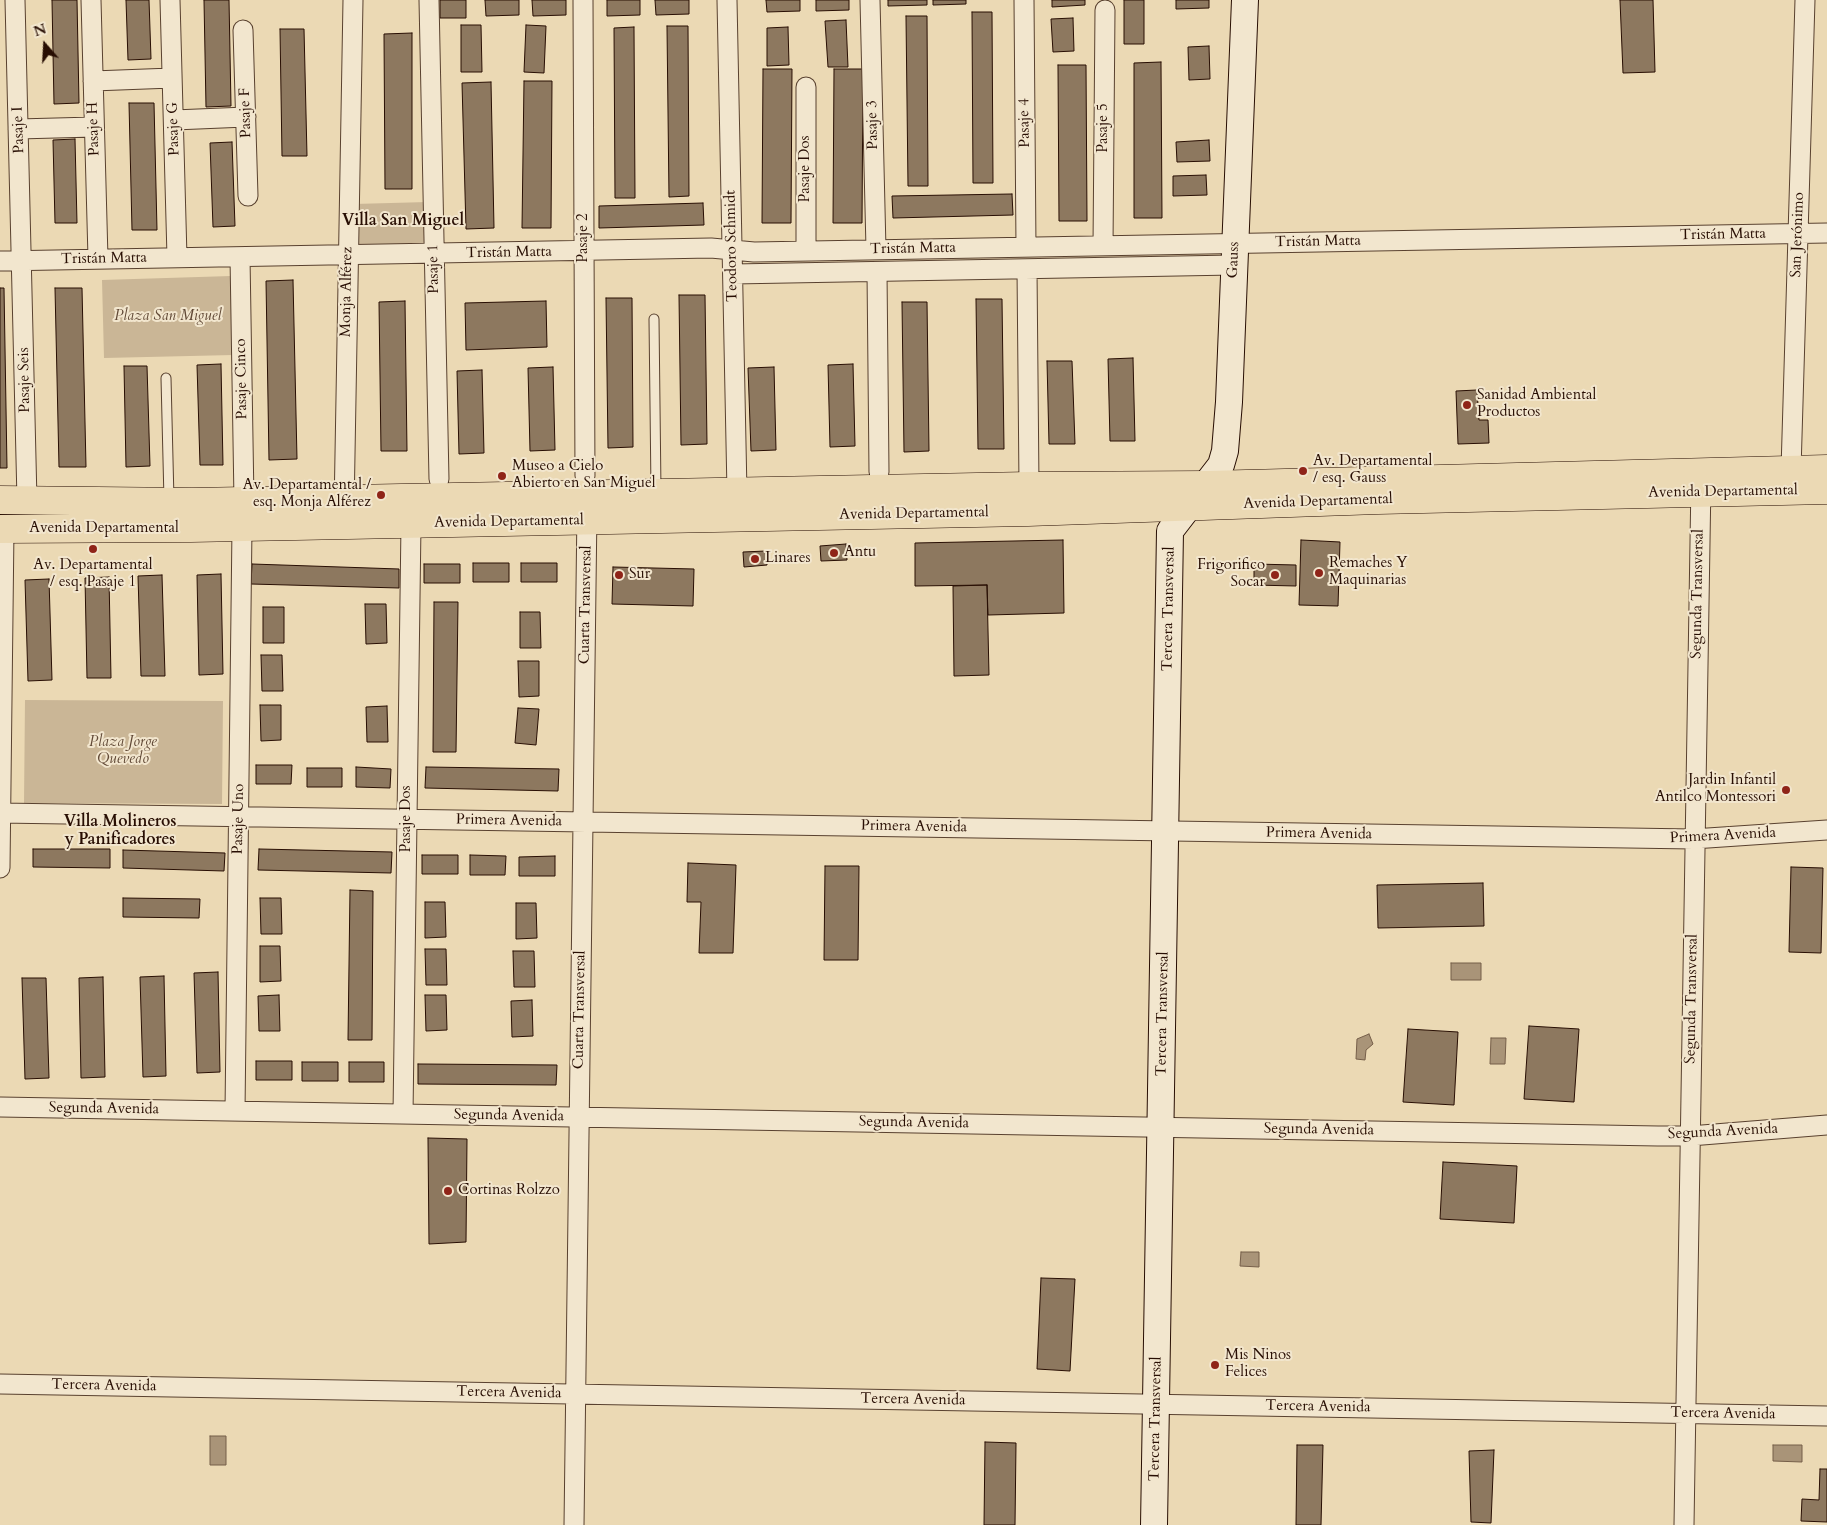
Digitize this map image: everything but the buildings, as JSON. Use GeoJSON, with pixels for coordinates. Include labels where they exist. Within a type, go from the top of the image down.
{"type":"FeatureCollection","features":[{"type":"Feature","properties":{"kind":"main road","name":"Avenida Departamental"},"geometry":{"type":"LineString","coordinates":[[344,512],[411,524],[586,497],[1186,508],[1700,483],[1791,470],[1827,469]]}},
{"type":"Feature","properties":{"kind":"main road","name":"Avenida Departamental"},"geometry":{"type":"LineString","coordinates":[[2,529],[243,514],[344,512],[586,497],[737,492],[1030,486],[1700,483],[1827,490]]}},
{"type":"Feature","properties":{"kind":"main road","name":"Avenida Departamental"},"geometry":{"type":"LineString","coordinates":[[0,500],[169,502],[243,514]]}},
{"type":"Feature","properties":{"kind":"street","name":"Pasaje I"},"geometry":{"type":"LineString","coordinates":[[15,0],[9,84],[18,129],[22,260]]}},
{"type":"Feature","properties":{"kind":"street","name":"Pasaje H"},"geometry":{"type":"LineString","coordinates":[[91,0],[98,258]]}},
{"type":"Feature","properties":{"kind":"street","name":"Pasaje G"},"geometry":{"type":"LineString","coordinates":[[170,0],[177,257]]}},
{"type":"Feature","properties":{"kind":"street","name":"Monja Alférez"},"geometry":{"type":"LineString","coordinates":[[344,512],[353,0]]}},
{"type":"Feature","properties":{"kind":"street","name":"Pasaje 1"},"geometry":{"type":"LineString","coordinates":[[429,0],[439,479]]}},
{"type":"Feature","properties":{"kind":"street","name":"Pasaje 2"},"geometry":{"type":"LineString","coordinates":[[584,0],[586,497]]}},
{"type":"Feature","properties":{"kind":"street","name":"Teodoro Schmidt"},"geometry":{"type":"LineString","coordinates":[[727,0],[737,492]]}},
{"type":"Feature","properties":{"kind":"street","name":"Pasaje 3"},"geometry":{"type":"LineString","coordinates":[[870,0],[876,249]]}},
{"type":"Feature","properties":{"kind":"street","name":"Pasaje 4"},"geometry":{"type":"LineString","coordinates":[[1024,0],[1026,247]]}},
{"type":"Feature","properties":{"kind":"street","name":"Gauss"},"geometry":{"type":"LineString","coordinates":[[1186,508],[1207,485],[1221,464],[1226,444],[1245,0]]}},
{"type":"Feature","properties":{"kind":"street","name":"San Jerónimo"},"geometry":{"type":"LineString","coordinates":[[1791,470],[1805,0]]}},
{"type":"Feature","properties":{"kind":"street","name":"Pasaje 5"},"geometry":{"type":"LineString","coordinates":[[1103,246],[1105,10]]}},
{"type":"Feature","properties":{"kind":"street","name":"Pasaje F"},"geometry":{"type":"LineString","coordinates":[[243,30],[248,196]]}},
{"type":"Feature","properties":{"kind":"street"},"geometry":{"type":"LineString","coordinates":[[93,81],[172,78]]}},
{"type":"Feature","properties":{"kind":"street","name":"Pasaje Dos"},"geometry":{"type":"LineString","coordinates":[[806,87],[806,250]]}},
{"type":"Feature","properties":{"kind":"street"},"geometry":{"type":"LineString","coordinates":[[174,120],[246,118]]}},
{"type":"Feature","properties":{"kind":"street"},"geometry":{"type":"LineString","coordinates":[[18,129],[94,127]]}},
{"type":"Feature","properties":{"kind":"street","name":"Tristán Matta"},"geometry":{"type":"LineString","coordinates":[[733,274],[1027,269],[1234,254],[1827,233]]}},
{"type":"Feature","properties":{"kind":"street","name":"Tristán Matta"},"geometry":{"type":"LineString","coordinates":[[0,261],[711,248],[732,251],[1103,246],[1234,254]]}},
{"type":"Feature","properties":{"kind":"street","name":"Pasaje Cinco"},"geometry":{"type":"LineString","coordinates":[[240,257],[243,514]]}},
{"type":"Feature","properties":{"kind":"street","name":"Pasaje Seis"},"geometry":{"type":"LineString","coordinates":[[22,260],[27,500]]}},
{"type":"Feature","properties":{"kind":"street"},"geometry":{"type":"LineString","coordinates":[[1027,269],[1030,486]]}},
{"type":"Feature","properties":{"kind":"street"},"geometry":{"type":"LineString","coordinates":[[877,272],[879,472]]}},
{"type":"Feature","properties":{"kind":"street","name":"Segunda Transversal"},"geometry":{"type":"LineString","coordinates":[[1684,1525],[1693,840],[1700,483]]}},
{"type":"Feature","properties":{"kind":"street","name":"Cuarta Transversal"},"geometry":{"type":"LineString","coordinates":[[574,1525],[586,497]]}},
{"type":"Feature","properties":{"kind":"street","name":"Tercera Transversal"},"geometry":{"type":"LineString","coordinates":[[1154,1525],[1170,531],[1186,508]]}},
{"type":"Feature","properties":{"kind":"street","name":"Pasaje Uno"},"geometry":{"type":"LineString","coordinates":[[235,1111],[243,514]]}},
{"type":"Feature","properties":{"kind":"street","name":"Pasaje Dos"},"geometry":{"type":"LineString","coordinates":[[404,1114],[411,524]]}},
{"type":"Feature","properties":{"kind":"street"},"geometry":{"type":"LineString","coordinates":[[0,868],[2,529]]}},
{"type":"Feature","properties":{"kind":"street","name":"Primera Avenida"},"geometry":{"type":"LineString","coordinates":[[0,813],[1693,840],[1827,830]]}},
{"type":"Feature","properties":{"kind":"street","name":"Segunda Avenida"},"geometry":{"type":"LineString","coordinates":[[0,1107],[1690,1136],[1827,1125]]}},
{"type":"Feature","properties":{"kind":"street","name":"Tercera Avenida"},"geometry":{"type":"LineString","coordinates":[[0,1384],[1827,1416]]}},
{"type":"Feature","properties":{"kind":"lane"},"geometry":{"type":"LineString","coordinates":[[654,319],[656,494]]}},
{"type":"Feature","properties":{"kind":"lane"},"geometry":{"type":"LineString","coordinates":[[166,378],[169,502]]}},
{"type":"Feature","properties":{"kind":"green space"},"geometry":{"type":"Polygon","coordinates":[[[428,202],[429,245],[355,247],[354,204],[428,202]]]}},
{"type":"Feature","properties":{"kind":"green space","name":"Plaza San Miguel"},"geometry":{"type":"Polygon","coordinates":[[[231,276],[233,355],[104,358],[102,280],[231,276]]]}},
{"type":"Feature","properties":{"kind":"green space","name":"Plaza Jorge Quevedo"},"geometry":{"type":"Polygon","coordinates":[[[25,700],[223,701],[222,804],[24,803],[25,700]]]}},
{"type":"Feature","properties":{"kind":"shaded area"},"geometry":{"type":"Polygon","coordinates":[[[1451,963],[1481,963],[1481,980],[1451,980],[1451,963]]]}},
{"type":"Feature","properties":{"kind":"shaded area"},"geometry":{"type":"Polygon","coordinates":[[[1369,1034],[1373,1044],[1366,1050],[1365,1060],[1356,1059],[1357,1039],[1369,1034]]]}},
{"type":"Feature","properties":{"kind":"shaded area"},"geometry":{"type":"Polygon","coordinates":[[[1491,1038],[1506,1038],[1505,1064],[1490,1064],[1491,1038]]]}},
{"type":"Feature","properties":{"kind":"shaded area"},"geometry":{"type":"Polygon","coordinates":[[[1241,1252],[1259,1252],[1259,1267],[1240,1266],[1241,1252]]]}},
{"type":"Feature","properties":{"kind":"shaded area"},"geometry":{"type":"Polygon","coordinates":[[[210,1436],[226,1436],[226,1465],[210,1465],[210,1436]]]}},
{"type":"Feature","properties":{"kind":"shaded area"},"geometry":{"type":"Polygon","coordinates":[[[1773,1445],[1802,1445],[1802,1462],[1773,1461],[1773,1445]]]}},
{"type":"Feature","properties":{"kind":"place","name":"Sanidad Ambiental Productos"},"geometry":{"type":"Point","coordinates":[1467,405]}},
{"type":"Feature","properties":{"kind":"place","name":"Av. Departamental / esq. Gauss"},"geometry":{"type":"Point","coordinates":[1303,471]}},
{"type":"Feature","properties":{"kind":"place","name":"Museo a Cielo Abierto en San Miguel"},"geometry":{"type":"Point","coordinates":[502,476]}},
{"type":"Feature","properties":{"kind":"place","name":"Av. Departamental / esq. Monja Alférez"},"geometry":{"type":"Point","coordinates":[381,495]}},
{"type":"Feature","properties":{"kind":"place","name":"Av. Departamental / esq. Pasaje 1"},"geometry":{"type":"Point","coordinates":[93,549]}},
{"type":"Feature","properties":{"kind":"place","name":"Antu"},"geometry":{"type":"Point","coordinates":[834,553]}},
{"type":"Feature","properties":{"kind":"place","name":"Linares"},"geometry":{"type":"Point","coordinates":[755,559]}},
{"type":"Feature","properties":{"kind":"place","name":"Remaches Y Maquinarias"},"geometry":{"type":"Point","coordinates":[1319,573]}},
{"type":"Feature","properties":{"kind":"place","name":"Sur"},"geometry":{"type":"Point","coordinates":[619,575]}},
{"type":"Feature","properties":{"kind":"place","name":"Frigorifico Socar"},"geometry":{"type":"Point","coordinates":[1275,575]}},
{"type":"Feature","properties":{"kind":"place","name":"Jardin Infantil Antilco Montessori"},"geometry":{"type":"Point","coordinates":[1786,790]}},
{"type":"Feature","properties":{"kind":"place","name":"Cortinas Rolzzo"},"geometry":{"type":"Point","coordinates":[448,1191]}},
{"type":"Feature","properties":{"kind":"place","name":"Mis Ninos Felices"},"geometry":{"type":"Point","coordinates":[1215,1365]}},
{"type":"Feature","properties":{"kind":"district","name":"Villa San Miguel"},"geometry":{"type":"Point","coordinates":[403,221]}},
{"type":"Feature","properties":{"kind":"district","name":"Villa Molineros y Panificadores"},"geometry":{"type":"Point","coordinates":[120,831]}}]}
